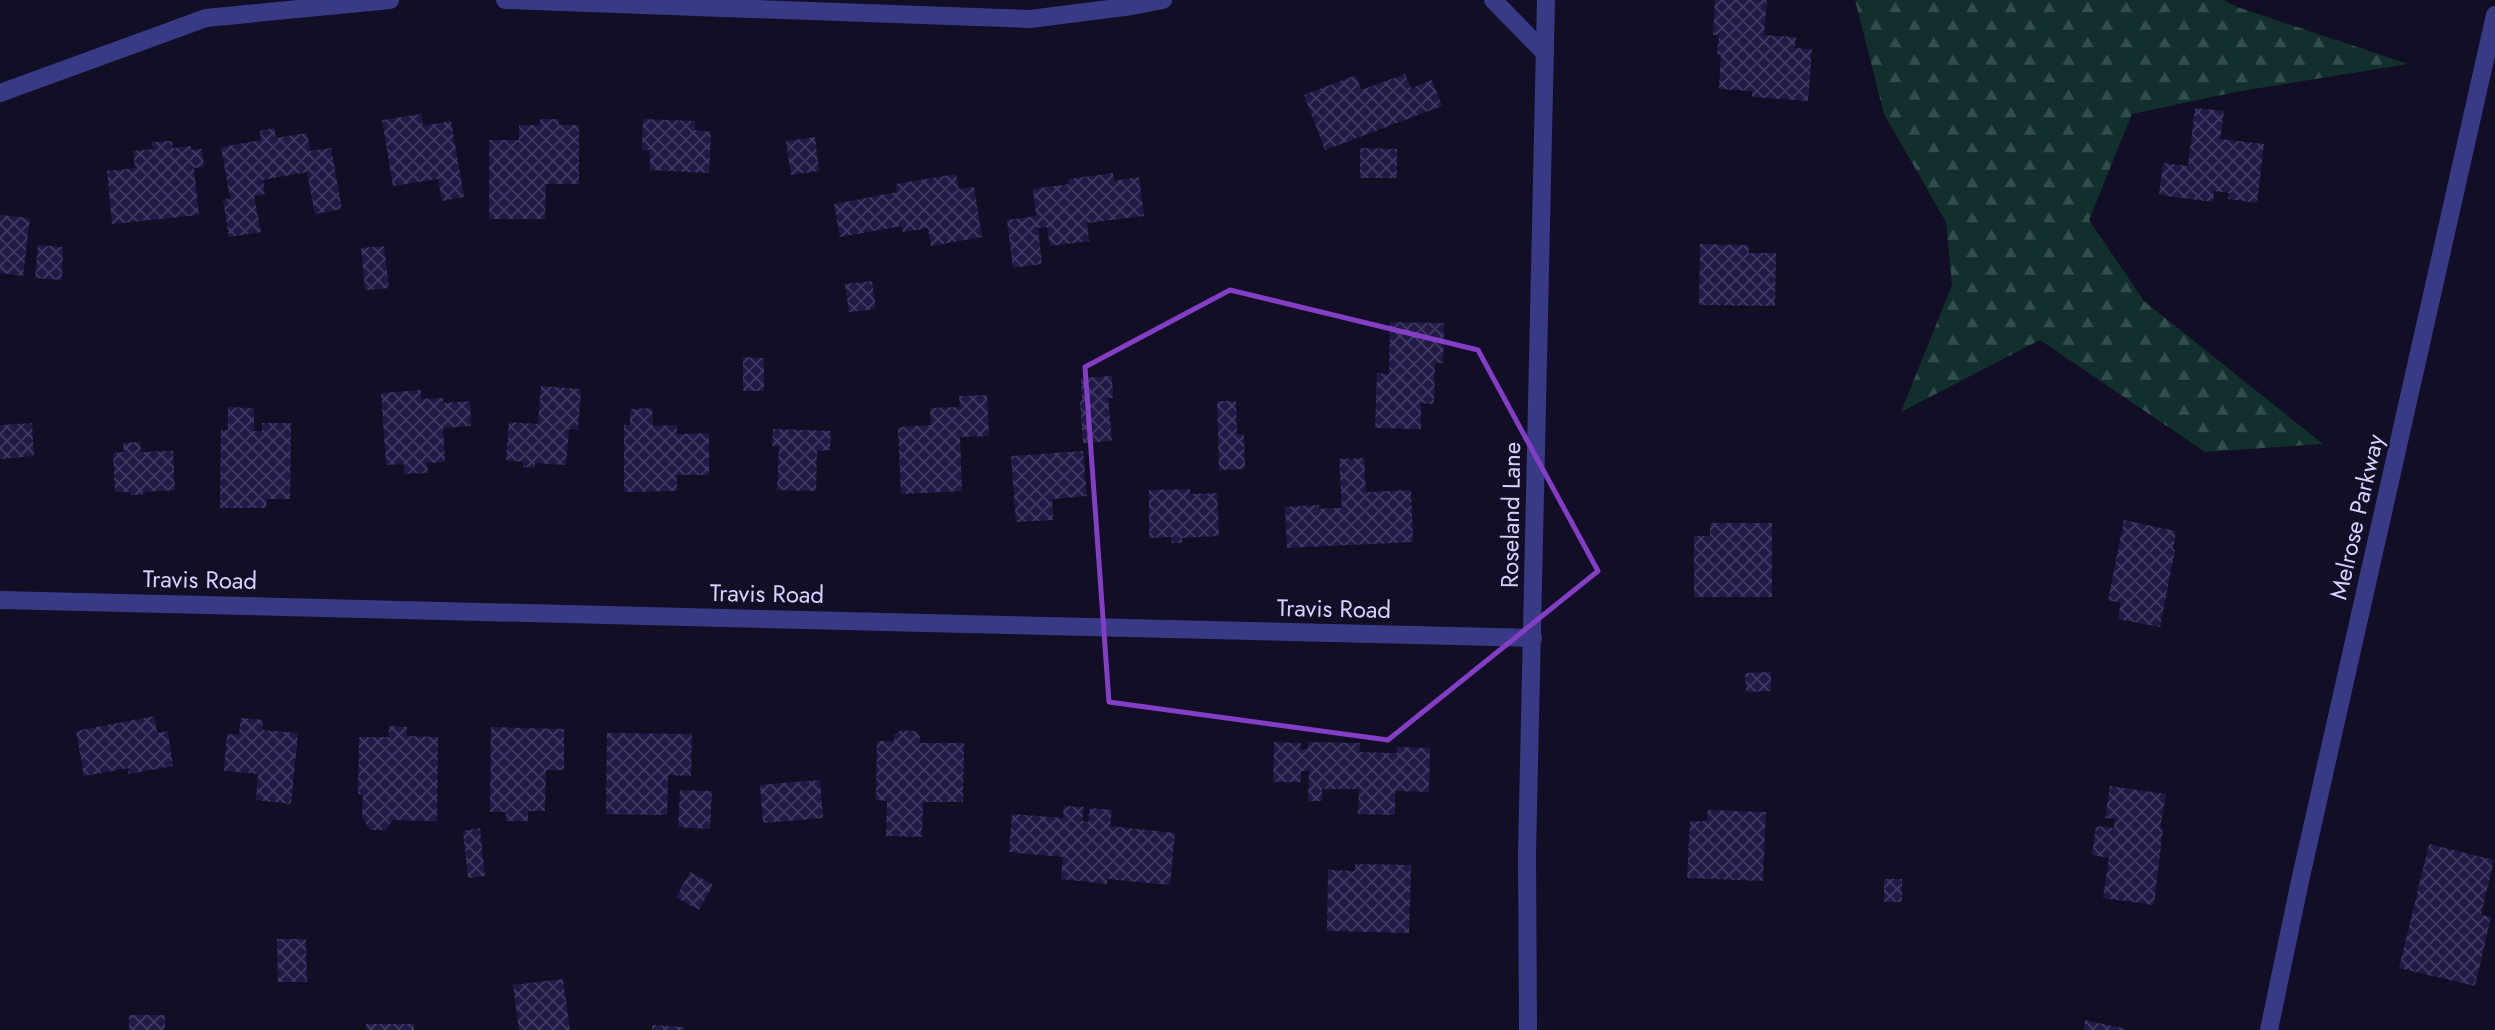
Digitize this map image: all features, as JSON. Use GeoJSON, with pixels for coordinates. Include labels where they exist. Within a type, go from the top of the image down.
{"type":"FeatureCollection","features":[{"type":"Feature","properties":{"kind":"street"},"geometry":{"type":"LineString","coordinates":[[0,93],[206,18],[390,0]]}},
{"type":"Feature","properties":{"kind":"street"},"geometry":{"type":"LineString","coordinates":[[505,0],[1030,19],[1163,0]]}},
{"type":"Feature","properties":{"kind":"street"},"geometry":{"type":"LineString","coordinates":[[1493,0],[1545,53]]}},
{"type":"Feature","properties":{"kind":"street","name":"Roseland Lane"},"geometry":{"type":"LineString","coordinates":[[1528,1030],[1527,853],[1546,0]]}},
{"type":"Feature","properties":{"kind":"street","name":"Melrose Parkway"},"geometry":{"type":"LineString","coordinates":[[2269,1030],[2303,867],[2495,15]]}},
{"type":"Feature","properties":{"kind":"street","name":"Travis Road"},"geometry":{"type":"LineString","coordinates":[[0,600],[1533,638]]}},
{"type":"Feature","properties":{"kind":"highlighted area"},"geometry":{"type":"Polygon","coordinates":[[[1230,290],[1478,350],[1598,571],[1388,740],[1109,702],[1085,367],[1230,290]]]}},
{"type":"Feature","properties":{"kind":"green space"},"geometry":{"type":"Polygon","coordinates":[[[1855,0],[2224,0],[2237,7],[2408,64],[2241,91],[2132,114],[2089,220],[2144,301],[2323,444],[2205,452],[2040,340],[1901,412],[1952,285],[1946,222],[1884,114],[1855,0]]]}},
{"type":"Feature","properties":{"kind":"building"},"geometry":{"type":"Polygon","coordinates":[[[1715,0],[1767,0],[1764,35],[1796,37],[1795,48],[1812,49],[1808,101],[1752,97],[1752,91],[1719,89],[1719,35],[1713,35],[1715,0]]]}},
{"type":"Feature","properties":{"kind":"building"},"geometry":{"type":"Polygon","coordinates":[[[1405,74],[1411,88],[1432,80],[1442,106],[1325,150],[1304,95],[1356,75],[1361,90],[1405,74]]]}},
{"type":"Feature","properties":{"kind":"building"},"geometry":{"type":"Polygon","coordinates":[[[2195,108],[2224,111],[2220,139],[2264,144],[2257,203],[2228,199],[2229,193],[2214,191],[2213,202],[2159,195],[2163,163],[2188,166],[2195,108]]]}},
{"type":"Feature","properties":{"kind":"building"},"geometry":{"type":"Polygon","coordinates":[[[421,114],[423,126],[451,121],[464,197],[442,201],[438,179],[393,186],[382,120],[421,114]]]}},
{"type":"Feature","properties":{"kind":"building"},"geometry":{"type":"Polygon","coordinates":[[[540,119],[559,119],[559,125],[579,125],[579,184],[546,184],[545,219],[489,219],[489,140],[519,140],[519,125],[540,125],[540,119]]]}},
{"type":"Feature","properties":{"kind":"building"},"geometry":{"type":"Polygon","coordinates":[[[643,119],[695,121],[695,130],[711,132],[709,173],[650,170],[650,150],[642,150],[643,119]]]}},
{"type":"Feature","properties":{"kind":"building"},"geometry":{"type":"Polygon","coordinates":[[[274,128],[276,138],[307,133],[310,151],[331,148],[342,209],[315,214],[307,172],[263,180],[265,194],[254,196],[261,232],[229,237],[223,200],[230,198],[221,147],[261,140],[260,131],[274,128]]]}},
{"type":"Feature","properties":{"kind":"building"},"geometry":{"type":"Polygon","coordinates":[[[815,137],[819,171],[791,175],[786,141],[815,137]]]}},
{"type":"Feature","properties":{"kind":"building"},"geometry":{"type":"Polygon","coordinates":[[[172,141],[173,148],[191,146],[191,150],[202,149],[204,167],[194,168],[199,215],[112,224],[107,171],[135,168],[133,151],[153,149],[152,142],[172,141]]]}},
{"type":"Feature","properties":{"kind":"building"},"geometry":{"type":"Polygon","coordinates":[[[1360,148],[1397,149],[1397,178],[1360,178],[1360,148]]]}},
{"type":"Feature","properties":{"kind":"building"},"geometry":{"type":"Polygon","coordinates":[[[1113,173],[1114,181],[1139,177],[1144,216],[1087,223],[1089,241],[1050,246],[1047,227],[1038,228],[1042,264],[1013,268],[1007,220],[1036,216],[1033,189],[1069,184],[1069,179],[1113,173]]]}},
{"type":"Feature","properties":{"kind":"building"},"geometry":{"type":"Polygon","coordinates":[[[956,174],[959,189],[974,187],[982,237],[931,246],[928,228],[903,232],[902,226],[840,237],[834,204],[897,192],[896,184],[956,174]]]}},
{"type":"Feature","properties":{"kind":"building"},"geometry":{"type":"Polygon","coordinates":[[[0,215],[30,218],[23,276],[0,273],[0,215]]]}},
{"type":"Feature","properties":{"kind":"building"},"geometry":{"type":"Polygon","coordinates":[[[1700,244],[1749,245],[1749,253],[1776,253],[1775,306],[1699,305],[1700,244]]]}},
{"type":"Feature","properties":{"kind":"building"},"geometry":{"type":"Polygon","coordinates":[[[38,245],[63,247],[62,280],[35,278],[38,245]]]}},
{"type":"Feature","properties":{"kind":"building"},"geometry":{"type":"Polygon","coordinates":[[[384,246],[389,288],[365,290],[361,248],[384,246]]]}},
{"type":"Feature","properties":{"kind":"building"},"geometry":{"type":"Polygon","coordinates":[[[872,281],[876,309],[849,312],[845,284],[872,281]]]}},
{"type":"Feature","properties":{"kind":"building"},"geometry":{"type":"Polygon","coordinates":[[[1390,322],[1444,323],[1443,363],[1435,363],[1434,404],[1421,403],[1421,429],[1375,428],[1377,373],[1389,374],[1390,322]]]}},
{"type":"Feature","properties":{"kind":"building"},"geometry":{"type":"Polygon","coordinates":[[[743,357],[764,358],[764,391],[743,391],[743,357]]]}},
{"type":"Feature","properties":{"kind":"building"},"geometry":{"type":"Polygon","coordinates":[[[1112,376],[1113,398],[1108,398],[1112,441],[1083,443],[1081,378],[1112,376]]]}},
{"type":"Feature","properties":{"kind":"building"},"geometry":{"type":"Polygon","coordinates":[[[541,386],[581,389],[578,430],[569,429],[566,465],[535,463],[535,468],[523,467],[523,462],[506,460],[509,422],[538,424],[541,386]]]}},
{"type":"Feature","properties":{"kind":"building"},"geometry":{"type":"Polygon","coordinates":[[[421,390],[421,399],[443,398],[443,403],[470,401],[471,426],[443,428],[445,462],[427,463],[428,473],[404,474],[404,464],[386,465],[381,393],[421,390]]]}},
{"type":"Feature","properties":{"kind":"building"},"geometry":{"type":"Polygon","coordinates":[[[987,395],[989,436],[960,437],[962,491],[901,494],[898,427],[931,425],[930,408],[960,407],[959,396],[987,395]]]}},
{"type":"Feature","properties":{"kind":"building"},"geometry":{"type":"Polygon","coordinates":[[[1217,401],[1236,401],[1237,434],[1244,434],[1245,469],[1219,470],[1217,401]]]}},
{"type":"Feature","properties":{"kind":"building"},"geometry":{"type":"Polygon","coordinates":[[[228,407],[254,408],[254,431],[262,431],[262,423],[291,423],[290,499],[267,499],[266,508],[220,508],[221,430],[228,430],[228,407]]]}},
{"type":"Feature","properties":{"kind":"building"},"geometry":{"type":"Polygon","coordinates":[[[652,408],[653,426],[677,425],[677,434],[709,433],[709,475],[677,475],[677,491],[624,492],[624,425],[630,425],[630,409],[652,408]]]}},
{"type":"Feature","properties":{"kind":"building"},"geometry":{"type":"Polygon","coordinates":[[[32,423],[34,456],[0,459],[0,425],[32,423]]]}},
{"type":"Feature","properties":{"kind":"building"},"geometry":{"type":"Polygon","coordinates":[[[773,429],[831,431],[830,450],[817,451],[816,491],[777,490],[779,446],[772,446],[773,429]]]}},
{"type":"Feature","properties":{"kind":"building"},"geometry":{"type":"Polygon","coordinates":[[[140,442],[141,452],[173,451],[175,490],[143,492],[143,495],[115,492],[113,453],[124,452],[123,443],[140,442]]]}},
{"type":"Feature","properties":{"kind":"building"},"geometry":{"type":"Polygon","coordinates":[[[1083,451],[1087,496],[1052,499],[1053,520],[1016,522],[1011,456],[1083,451]]]}},
{"type":"Feature","properties":{"kind":"building"},"geometry":{"type":"Polygon","coordinates":[[[1364,458],[1366,492],[1411,490],[1413,542],[1287,548],[1285,507],[1319,505],[1319,509],[1342,508],[1339,459],[1364,458]]]}},
{"type":"Feature","properties":{"kind":"building"},"geometry":{"type":"Polygon","coordinates":[[[1190,489],[1190,494],[1217,493],[1219,536],[1182,538],[1182,543],[1172,543],[1171,537],[1149,538],[1149,490],[1190,489]]]}},
{"type":"Feature","properties":{"kind":"building"},"geometry":{"type":"Polygon","coordinates":[[[2124,520],[2176,531],[2175,550],[2160,627],[2118,619],[2121,603],[2108,600],[2124,520]]]}},
{"type":"Feature","properties":{"kind":"building"},"geometry":{"type":"Polygon","coordinates":[[[1710,523],[1772,523],[1772,597],[1694,597],[1694,536],[1710,536],[1710,523]]]}},
{"type":"Feature","properties":{"kind":"building"},"geometry":{"type":"Polygon","coordinates":[[[1771,672],[1771,691],[1746,692],[1745,673],[1771,672]]]}},
{"type":"Feature","properties":{"kind":"building"},"geometry":{"type":"Polygon","coordinates":[[[154,716],[157,733],[168,731],[173,766],[128,774],[129,768],[84,776],[76,731],[154,716]]]}},
{"type":"Feature","properties":{"kind":"building"},"geometry":{"type":"Polygon","coordinates":[[[241,718],[263,720],[262,730],[298,733],[291,804],[256,800],[258,774],[224,771],[227,734],[239,735],[241,718]]]}},
{"type":"Feature","properties":{"kind":"building"},"geometry":{"type":"Polygon","coordinates":[[[389,726],[407,727],[407,736],[438,737],[437,821],[393,820],[386,830],[370,830],[362,817],[363,795],[358,794],[359,737],[389,737],[389,726]]]}},
{"type":"Feature","properties":{"kind":"building"},"geometry":{"type":"Polygon","coordinates":[[[491,727],[564,729],[564,770],[546,770],[545,811],[528,811],[528,821],[506,821],[506,812],[490,812],[491,727]]]}},
{"type":"Feature","properties":{"kind":"building"},"geometry":{"type":"Polygon","coordinates":[[[901,730],[915,731],[920,737],[920,743],[964,743],[963,802],[923,802],[922,837],[886,836],[887,801],[876,800],[877,741],[894,741],[894,735],[901,730]]]}},
{"type":"Feature","properties":{"kind":"building"},"geometry":{"type":"Polygon","coordinates":[[[607,733],[692,734],[691,776],[668,775],[667,815],[606,814],[607,733]]]}},
{"type":"Feature","properties":{"kind":"building"},"geometry":{"type":"Polygon","coordinates":[[[1274,742],[1301,743],[1301,749],[1308,749],[1308,742],[1360,743],[1359,752],[1397,753],[1397,747],[1430,748],[1429,792],[1395,791],[1395,815],[1358,814],[1359,789],[1322,789],[1322,801],[1308,801],[1309,771],[1301,771],[1301,782],[1273,782],[1274,742]]]}},
{"type":"Feature","properties":{"kind":"building"},"geometry":{"type":"Polygon","coordinates":[[[820,780],[823,818],[763,823],[760,785],[820,780]]]}},
{"type":"Feature","properties":{"kind":"building"},"geometry":{"type":"Polygon","coordinates":[[[2110,786],[2166,794],[2160,828],[2163,828],[2154,905],[2103,898],[2109,858],[2092,855],[2096,826],[2114,828],[2115,819],[2105,818],[2110,786]]]}},
{"type":"Feature","properties":{"kind":"building"},"geometry":{"type":"Polygon","coordinates":[[[680,790],[712,791],[710,829],[678,827],[680,790]]]}},
{"type":"Feature","properties":{"kind":"building"},"geometry":{"type":"Polygon","coordinates":[[[1064,806],[1084,807],[1082,821],[1088,822],[1090,808],[1112,810],[1110,826],[1175,833],[1170,885],[1107,879],[1107,884],[1061,879],[1063,857],[1009,852],[1012,814],[1063,818],[1064,806]]]}},
{"type":"Feature","properties":{"kind":"building"},"geometry":{"type":"Polygon","coordinates":[[[1708,810],[1766,812],[1763,881],[1687,878],[1690,821],[1707,821],[1708,810]]]}},
{"type":"Feature","properties":{"kind":"building"},"geometry":{"type":"Polygon","coordinates":[[[480,828],[485,876],[468,878],[463,831],[480,828]]]}},
{"type":"Feature","properties":{"kind":"building"},"geometry":{"type":"Polygon","coordinates":[[[2429,844],[2494,860],[2481,915],[2491,917],[2475,986],[2399,968],[2429,844]]]}},
{"type":"Feature","properties":{"kind":"building"},"geometry":{"type":"Polygon","coordinates":[[[1355,864],[1411,865],[1409,933],[1327,931],[1328,870],[1355,871],[1355,864]]]}},
{"type":"Feature","properties":{"kind":"building"},"geometry":{"type":"Polygon","coordinates":[[[690,872],[713,885],[699,910],[676,897],[690,872]]]}},
{"type":"Feature","properties":{"kind":"building"},"geometry":{"type":"Polygon","coordinates":[[[1884,879],[1902,879],[1902,902],[1884,902],[1884,879]]]}},
{"type":"Feature","properties":{"kind":"building"},"geometry":{"type":"Polygon","coordinates":[[[277,939],[306,939],[307,982],[278,982],[277,939]]]}},
{"type":"Feature","properties":{"kind":"building"},"geometry":{"type":"Polygon","coordinates":[[[563,979],[570,1030],[519,1030],[513,985],[563,979]]]}},
{"type":"Feature","properties":{"kind":"building"},"geometry":{"type":"Polygon","coordinates":[[[129,1015],[165,1015],[165,1030],[129,1030],[129,1015]]]}},
{"type":"Feature","properties":{"kind":"building"},"geometry":{"type":"Polygon","coordinates":[[[2085,1020],[2126,1029],[2126,1030],[2084,1030],[2085,1020]]]}},
{"type":"Feature","properties":{"kind":"building"},"geometry":{"type":"Polygon","coordinates":[[[366,1024],[414,1024],[414,1030],[366,1030],[366,1024]]]}},
{"type":"Feature","properties":{"kind":"building"},"geometry":{"type":"Polygon","coordinates":[[[652,1025],[684,1027],[684,1030],[652,1030],[652,1025]]]}}]}
